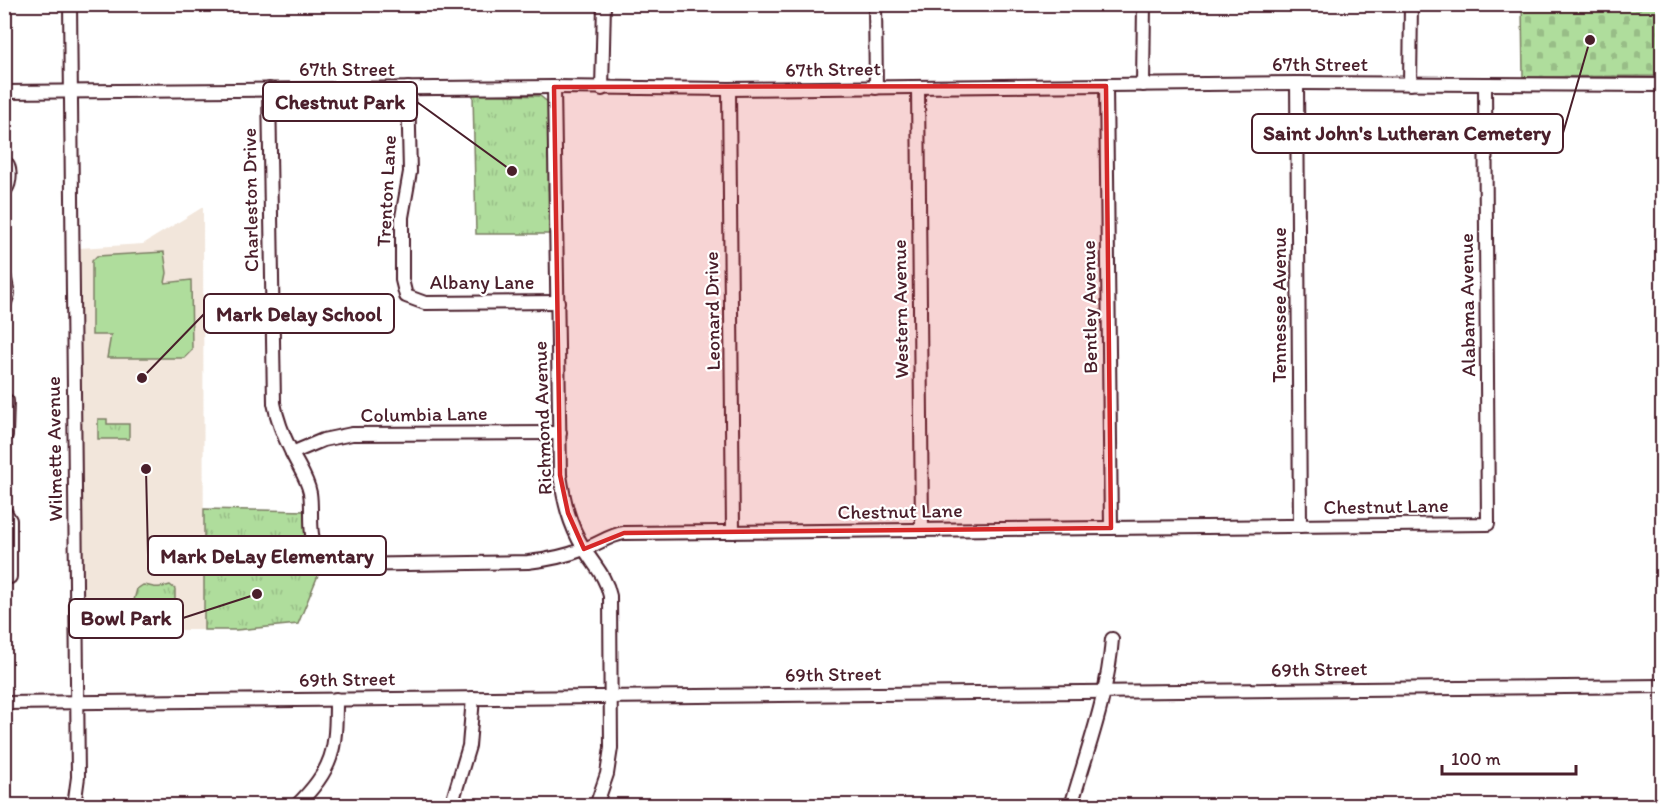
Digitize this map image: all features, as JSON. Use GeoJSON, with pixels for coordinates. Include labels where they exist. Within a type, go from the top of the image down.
{"type":"FeatureCollection","features":[{"type":"Feature","properties":{"kind":"street","name":"Wilmette Avenue"},"geometry":{"type":"LineString","coordinates":[[70,4],[78,777],[74,806]]}},
{"type":"Feature","properties":{"kind":"street"},"geometry":{"type":"LineString","coordinates":[[602,89],[604,4]]}},
{"type":"Feature","properties":{"kind":"street"},"geometry":{"type":"LineString","coordinates":[[875,4],[876,88]]}},
{"type":"Feature","properties":{"kind":"street"},"geometry":{"type":"LineString","coordinates":[[1143,85],[1144,4]]}},
{"type":"Feature","properties":{"kind":"street"},"geometry":{"type":"LineString","coordinates":[[1410,84],[1411,4]]}},
{"type":"Feature","properties":{"kind":"street","name":"67th Street"},"geometry":{"type":"LineString","coordinates":[[4,92],[554,87],[602,89],[876,88],[1297,83],[1662,85]]}},
{"type":"Feature","properties":{"kind":"street","name":"Tennessee Avenue"},"geometry":{"type":"LineString","coordinates":[[1297,83],[1300,526]]}},
{"type":"Feature","properties":{"kind":"street","name":"Alabama Avenue"},"geometry":{"type":"LineString","coordinates":[[1485,85],[1488,524]]}},
{"type":"Feature","properties":{"kind":"street","name":"Bentley Avenue"},"geometry":{"type":"LineString","coordinates":[[1106,86],[1111,528]]}},
{"type":"Feature","properties":{"kind":"street","name":"Richmond Avenue"},"geometry":{"type":"LineString","coordinates":[[554,87],[560,475],[565,503],[573,528],[584,549],[603,574],[610,596],[612,747],[609,766],[596,806]]}},
{"type":"Feature","properties":{"kind":"street","name":"Western Avenue"},"geometry":{"type":"LineString","coordinates":[[918,87],[922,530]]}},
{"type":"Feature","properties":{"kind":"street","name":"Trenton Lane"},"geometry":{"type":"LineString","coordinates":[[406,296],[402,280],[402,217],[410,172],[408,88]]}},
{"type":"Feature","properties":{"kind":"street","name":"Charleston Drive"},"geometry":{"type":"LineString","coordinates":[[269,89],[273,389],[276,414],[310,491],[313,536],[320,554]]}},
{"type":"Feature","properties":{"kind":"street","name":"Leonard Drive"},"geometry":{"type":"LineString","coordinates":[[729,89],[733,532]]}},
{"type":"Feature","properties":{"kind":"street"},"geometry":{"type":"LineString","coordinates":[[4,163],[8,165],[10,171],[8,188],[4,191]]}},
{"type":"Feature","properties":{"kind":"street"},"geometry":{"type":"LineString","coordinates":[[4,275],[8,294],[4,305]]}},
{"type":"Feature","properties":{"kind":"street","name":"Albany Lane"},"geometry":{"type":"LineString","coordinates":[[406,296],[425,303],[558,302]]}},
{"type":"Feature","properties":{"kind":"street"},"geometry":{"type":"LineString","coordinates":[[4,401],[7,401],[6,435],[4,435]]}},
{"type":"Feature","properties":{"kind":"street","name":"Columbia Lane"},"geometry":{"type":"LineString","coordinates":[[292,453],[323,440],[352,434],[560,433]]}},
{"type":"Feature","properties":{"kind":"street"},"geometry":{"type":"LineString","coordinates":[[4,510],[10,520],[10,577]]}},
{"type":"Feature","properties":{"kind":"street","name":"Chestnut Lane"},"geometry":{"type":"LineString","coordinates":[[320,554],[344,565],[517,563],[553,558],[584,549],[614,535],[624,533],[1488,524]]}},
{"type":"Feature","properties":{"kind":"street"},"geometry":{"type":"LineString","coordinates":[[1071,806],[1104,691],[1112,639]]}},
{"type":"Feature","properties":{"kind":"street","name":"69th Street"},"geometry":{"type":"LineString","coordinates":[[4,703],[1662,686]]}},
{"type":"Feature","properties":{"kind":"street"},"geometry":{"type":"LineString","coordinates":[[451,806],[470,746],[473,698]]}},
{"type":"Feature","properties":{"kind":"street"},"geometry":{"type":"LineString","coordinates":[[296,806],[316,785],[330,761],[336,735],[336,699]]}},
{"type":"Feature","properties":{"kind":"highlighted area"},"geometry":{"type":"Polygon","coordinates":[[[1106,86],[1111,528],[624,533],[584,549],[568,513],[560,475],[554,87],[1106,86]]]}},
{"type":"Feature","properties":{"kind":"shaded area"},"geometry":{"type":"Polygon","coordinates":[[[203,207],[204,630],[82,630],[79,248],[143,244],[203,207]]]}},
{"type":"Feature","properties":{"kind":"green space"},"geometry":{"type":"Polygon","coordinates":[[[1522,5],[1658,5],[1659,76],[1523,77],[1522,5]]]}},
{"type":"Feature","properties":{"kind":"green space"},"geometry":{"type":"Polygon","coordinates":[[[473,94],[540,96],[549,103],[550,234],[476,234],[473,94]]]}},
{"type":"Feature","properties":{"kind":"green space"},"geometry":{"type":"Polygon","coordinates":[[[164,252],[167,273],[165,283],[191,280],[192,350],[184,358],[107,358],[111,335],[92,335],[92,261],[97,256],[164,252]]]}},
{"type":"Feature","properties":{"kind":"green space"},"geometry":{"type":"Polygon","coordinates":[[[98,419],[107,419],[107,424],[129,424],[129,439],[98,439],[98,419]]]}},
{"type":"Feature","properties":{"kind":"green space"},"geometry":{"type":"Polygon","coordinates":[[[204,509],[306,511],[307,540],[312,551],[323,563],[298,624],[236,630],[204,630],[204,509]]]}},
{"type":"Feature","properties":{"kind":"green space"},"geometry":{"type":"Polygon","coordinates":[[[143,585],[159,587],[170,585],[175,589],[175,600],[170,605],[133,604],[137,589],[143,585]]]}},
{"type":"Feature","properties":{"kind":"place","name":"Saint John's Lutheran Cemetery"},"geometry":{"type":"Point","coordinates":[1590,40]}},
{"type":"Feature","properties":{"kind":"place","name":"Chestnut Park"},"geometry":{"type":"Point","coordinates":[512,171]}},
{"type":"Feature","properties":{"kind":"place","name":"Mark Delay School"},"geometry":{"type":"Point","coordinates":[142,378]}},
{"type":"Feature","properties":{"kind":"place","name":"Mark DeLay Elementary"},"geometry":{"type":"Point","coordinates":[146,469]}},
{"type":"Feature","properties":{"kind":"place","name":"Bowl Park"},"geometry":{"type":"Point","coordinates":[257,594]}}]}
